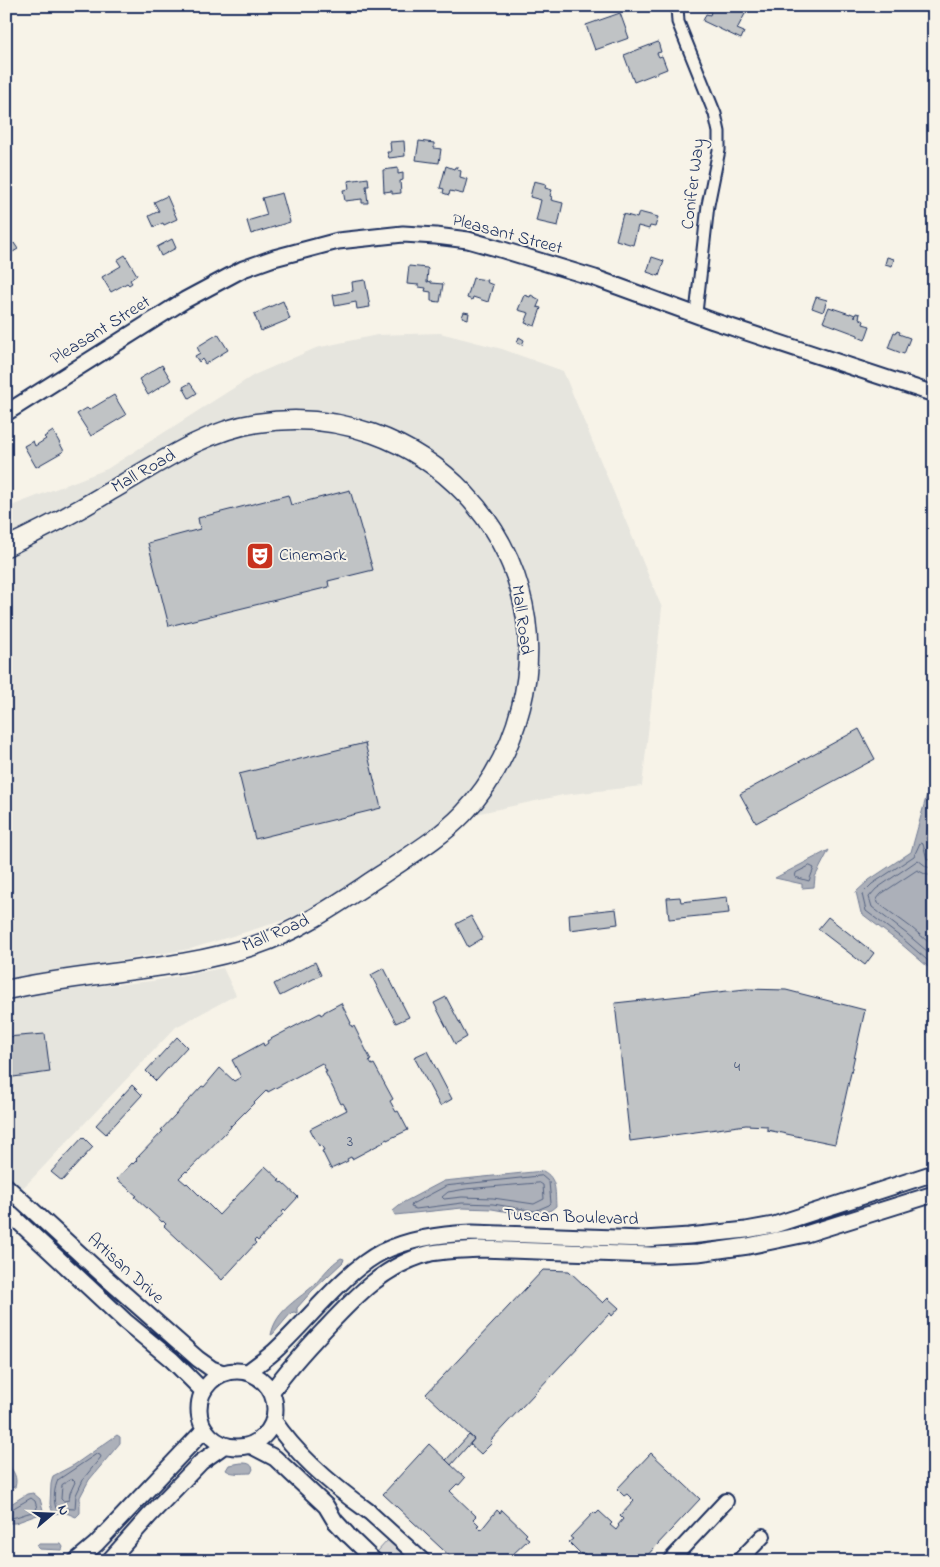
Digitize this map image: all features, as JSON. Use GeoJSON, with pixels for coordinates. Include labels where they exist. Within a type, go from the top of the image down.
{"type":"FeatureCollection","features":[{"type":"Feature","properties":{"kind":"main road","name":"Pleasant Street"},"geometry":{"type":"LineString","coordinates":[[6,413],[185,300],[243,269],[274,258],[338,241],[403,234],[468,240],[595,278],[714,321],[934,394]]}},
{"type":"Feature","properties":{"kind":"main road","name":"Mall Road"},"geometry":{"type":"LineString","coordinates":[[6,547],[51,526],[165,459],[213,434],[274,420],[292,419],[333,422],[372,432],[412,451],[447,474],[476,504],[499,538],[514,573],[525,615],[528,657],[523,698],[512,736],[495,772],[476,799],[442,833],[332,907],[274,938],[227,954],[165,966],[59,980],[6,990]]}},
{"type":"Feature","properties":{"kind":"main road","name":"Tuscan Boulevard"},"geometry":{"type":"LineString","coordinates":[[248,1372],[277,1350],[358,1268],[382,1252],[413,1240],[447,1234],[472,1233],[644,1239],[746,1230],[774,1225],[934,1173]]}},
{"type":"Feature","properties":{"kind":"main road","name":"Artisan Drive"},"geometry":{"type":"LineString","coordinates":[[6,1186],[198,1359],[212,1369],[223,1373]]}},
{"type":"Feature","properties":{"kind":"main road","name":"Tuscan Boulevard"},"geometry":{"type":"LineString","coordinates":[[272,1391],[288,1370],[358,1294],[375,1280],[395,1268],[412,1259],[431,1253],[454,1250],[651,1255],[698,1253],[806,1234],[934,1194]]}},
{"type":"Feature","properties":{"kind":"main road"},"geometry":{"type":"LineString","coordinates":[[6,1210],[125,1321],[172,1360],[203,1392]]}},
{"type":"Feature","properties":{"kind":"main road"},"geometry":{"type":"LineString","coordinates":[[235,1370],[248,1372],[266,1383],[272,1391],[275,1404],[274,1421],[262,1438],[250,1445],[238,1447],[225,1445],[213,1438],[205,1429],[200,1417],[200,1404],[203,1392],[208,1384],[223,1373],[235,1370]]}},
{"type":"Feature","properties":{"kind":"main road"},"geometry":{"type":"LineString","coordinates":[[274,1421],[283,1435],[340,1492],[368,1511]]}},
{"type":"Feature","properties":{"kind":"main road"},"geometry":{"type":"LineString","coordinates":[[76,1561],[96,1544],[205,1429]]}},
{"type":"Feature","properties":{"kind":"main road"},"geometry":{"type":"LineString","coordinates":[[109,1561],[201,1462],[225,1445]]}},
{"type":"Feature","properties":{"kind":"main road"},"geometry":{"type":"LineString","coordinates":[[250,1445],[275,1458],[326,1506],[335,1522],[347,1534]]}},
{"type":"Feature","properties":{"kind":"street","name":"Conifer Way"},"geometry":{"type":"LineString","coordinates":[[677,6],[678,22],[715,114],[719,132],[719,150],[708,204],[696,313]]}},
{"type":"Feature","properties":{"kind":"street"},"geometry":{"type":"LineString","coordinates":[[670,1561],[726,1501]]}},
{"type":"Feature","properties":{"kind":"street"},"geometry":{"type":"LineString","coordinates":[[368,1511],[423,1561]]}},
{"type":"Feature","properties":{"kind":"street"},"geometry":{"type":"LineString","coordinates":[[347,1534],[375,1561]]}},
{"type":"Feature","properties":{"kind":"street"},"geometry":{"type":"LineString","coordinates":[[739,1561],[762,1536]]}},
{"type":"Feature","properties":{"kind":"shaded area"},"geometry":{"type":"Polygon","coordinates":[[[440,333],[502,349],[563,371],[662,608],[642,786],[563,795],[443,821],[301,915],[190,949],[6,979],[6,508],[107,469],[254,375],[316,348],[377,335],[440,333]]]}},
{"type":"Feature","properties":{"kind":"shaded area"},"geometry":{"type":"Polygon","coordinates":[[[223,968],[236,995],[176,1027],[28,1183],[6,1203],[6,999],[22,994],[152,981],[223,968]]]}},
{"type":"Feature","properties":{"kind":"shaded area"},"geometry":{"type":"Polygon","coordinates":[[[388,1540],[410,1561],[387,1561],[377,1552],[388,1540]]]}},
{"type":"Feature","properties":{"kind":"water"},"geometry":{"type":"Polygon","coordinates":[[[934,769],[934,807],[930,811],[926,838],[934,864],[934,972],[861,913],[856,892],[869,880],[911,852],[934,769]]]}},
{"type":"Feature","properties":{"kind":"water"},"geometry":{"type":"Polygon","coordinates":[[[829,850],[815,877],[814,887],[802,888],[802,884],[775,878],[829,850]]]}},
{"type":"Feature","properties":{"kind":"water"},"geometry":{"type":"Polygon","coordinates":[[[543,1171],[553,1181],[556,1206],[537,1216],[492,1209],[462,1208],[395,1215],[393,1211],[404,1202],[444,1181],[543,1171]]]}},
{"type":"Feature","properties":{"kind":"water"},"geometry":{"type":"Polygon","coordinates":[[[341,1258],[344,1259],[343,1262],[312,1291],[297,1308],[297,1313],[291,1313],[271,1335],[278,1318],[283,1312],[341,1258]]]}},
{"type":"Feature","properties":{"kind":"water"},"geometry":{"type":"Polygon","coordinates":[[[117,1435],[120,1437],[120,1443],[89,1480],[80,1497],[80,1513],[76,1517],[64,1512],[53,1514],[50,1504],[53,1476],[74,1465],[117,1435]]]}},
{"type":"Feature","properties":{"kind":"water"},"geometry":{"type":"Polygon","coordinates":[[[7,1464],[13,1472],[16,1481],[15,1487],[6,1490],[7,1464]]]}},
{"type":"Feature","properties":{"kind":"water"},"geometry":{"type":"Polygon","coordinates":[[[250,1464],[253,1469],[251,1473],[234,1473],[226,1470],[229,1465],[250,1464]]]}},
{"type":"Feature","properties":{"kind":"water"},"geometry":{"type":"Polygon","coordinates":[[[33,1493],[40,1499],[43,1510],[40,1514],[15,1523],[8,1523],[6,1521],[6,1507],[27,1494],[33,1493]]]}},
{"type":"Feature","properties":{"kind":"water"},"geometry":{"type":"Polygon","coordinates":[[[38,1544],[61,1544],[63,1547],[62,1550],[39,1549],[37,1547],[38,1544]]]}},
{"type":"Feature","properties":{"kind":"building"},"geometry":{"type":"Polygon","coordinates":[[[708,6],[734,6],[746,12],[737,29],[744,32],[741,39],[703,21],[706,14],[710,15],[711,12],[707,10],[708,6]]]}},
{"type":"Feature","properties":{"kind":"building"},"geometry":{"type":"Polygon","coordinates":[[[620,13],[629,38],[595,50],[586,25],[620,13]]]}},
{"type":"Feature","properties":{"kind":"building"},"geometry":{"type":"Polygon","coordinates":[[[658,42],[661,52],[657,53],[659,57],[662,56],[667,69],[634,82],[624,55],[658,42]]]}},
{"type":"Feature","properties":{"kind":"building"},"geometry":{"type":"Polygon","coordinates":[[[404,141],[405,156],[389,158],[387,152],[391,152],[390,142],[404,141]]]}},
{"type":"Feature","properties":{"kind":"building"},"geometry":{"type":"Polygon","coordinates":[[[419,141],[434,143],[434,148],[441,149],[439,163],[416,160],[419,141]]]}},
{"type":"Feature","properties":{"kind":"building"},"geometry":{"type":"Polygon","coordinates":[[[446,166],[454,169],[458,167],[457,169],[461,171],[460,177],[467,179],[463,194],[450,191],[449,195],[443,193],[444,189],[440,188],[446,166]]]}},
{"type":"Feature","properties":{"kind":"building"},"geometry":{"type":"Polygon","coordinates":[[[398,168],[398,174],[403,173],[403,180],[400,181],[401,193],[392,194],[392,191],[384,192],[383,170],[398,168]]]}},
{"type":"Feature","properties":{"kind":"building"},"geometry":{"type":"Polygon","coordinates":[[[368,178],[369,186],[366,186],[368,203],[362,203],[362,199],[345,201],[343,190],[349,189],[348,181],[368,178]]]}},
{"type":"Feature","properties":{"kind":"building"},"geometry":{"type":"Polygon","coordinates":[[[534,181],[546,184],[545,188],[552,190],[551,200],[563,203],[558,226],[536,221],[541,200],[530,197],[534,181]]]}},
{"type":"Feature","properties":{"kind":"building"},"geometry":{"type":"Polygon","coordinates":[[[282,193],[290,222],[251,234],[247,221],[267,215],[262,198],[282,193]]]}},
{"type":"Feature","properties":{"kind":"building"},"geometry":{"type":"Polygon","coordinates":[[[167,196],[177,219],[154,227],[149,216],[159,211],[154,202],[167,196]]]}},
{"type":"Feature","properties":{"kind":"building"},"geometry":{"type":"Polygon","coordinates":[[[639,212],[658,217],[655,227],[650,226],[649,229],[638,226],[633,245],[616,240],[623,214],[637,218],[639,212]]]}},
{"type":"Feature","properties":{"kind":"building"},"geometry":{"type":"Polygon","coordinates":[[[172,239],[176,248],[161,256],[157,247],[172,239]]]}},
{"type":"Feature","properties":{"kind":"building"},"geometry":{"type":"Polygon","coordinates":[[[14,243],[18,249],[13,252],[10,246],[14,243]]]}},
{"type":"Feature","properties":{"kind":"building"},"geometry":{"type":"Polygon","coordinates":[[[125,255],[137,275],[130,280],[132,283],[129,285],[127,283],[111,292],[102,277],[121,266],[117,260],[125,255]]]}},
{"type":"Feature","properties":{"kind":"building"},"geometry":{"type":"Polygon","coordinates":[[[652,257],[664,261],[659,276],[647,272],[652,257]]]}},
{"type":"Feature","properties":{"kind":"building"},"geometry":{"type":"Polygon","coordinates":[[[887,257],[894,259],[892,266],[885,264],[887,257]]]}},
{"type":"Feature","properties":{"kind":"building"},"geometry":{"type":"Polygon","coordinates":[[[409,266],[427,268],[427,282],[443,284],[440,302],[431,301],[431,292],[425,291],[426,288],[407,284],[409,266]]]}},
{"type":"Feature","properties":{"kind":"building"},"geometry":{"type":"Polygon","coordinates":[[[473,278],[487,280],[486,282],[493,285],[488,302],[473,297],[472,300],[467,298],[473,278]]]}},
{"type":"Feature","properties":{"kind":"building"},"geometry":{"type":"Polygon","coordinates":[[[365,280],[370,307],[357,309],[356,302],[335,306],[333,295],[353,291],[352,282],[365,280]]]}},
{"type":"Feature","properties":{"kind":"building"},"geometry":{"type":"Polygon","coordinates":[[[524,295],[530,297],[531,295],[540,300],[537,307],[541,308],[535,326],[525,323],[529,313],[518,310],[524,295]]]}},
{"type":"Feature","properties":{"kind":"building"},"geometry":{"type":"Polygon","coordinates":[[[816,297],[827,300],[823,312],[812,308],[816,297]]]}},
{"type":"Feature","properties":{"kind":"building"},"geometry":{"type":"Polygon","coordinates":[[[283,301],[290,319],[261,331],[254,314],[283,301]]]}},
{"type":"Feature","properties":{"kind":"building"},"geometry":{"type":"Polygon","coordinates":[[[829,307],[850,313],[855,315],[855,317],[856,313],[860,314],[859,318],[864,321],[863,324],[870,326],[865,340],[858,337],[858,335],[823,322],[829,307]]]}},
{"type":"Feature","properties":{"kind":"building"},"geometry":{"type":"Polygon","coordinates":[[[464,312],[469,313],[468,319],[462,317],[464,312]]]}},
{"type":"Feature","properties":{"kind":"building"},"geometry":{"type":"Polygon","coordinates":[[[897,331],[900,332],[899,334],[910,338],[904,354],[888,348],[894,332],[896,333],[897,331]]]}},
{"type":"Feature","properties":{"kind":"building"},"geometry":{"type":"Polygon","coordinates":[[[218,334],[228,350],[205,364],[202,359],[199,362],[195,356],[200,353],[197,347],[218,334]]]}},
{"type":"Feature","properties":{"kind":"building"},"geometry":{"type":"Polygon","coordinates":[[[519,337],[524,340],[522,345],[517,343],[519,337]]]}},
{"type":"Feature","properties":{"kind":"building"},"geometry":{"type":"Polygon","coordinates":[[[162,365],[171,380],[148,395],[139,379],[162,365]]]}},
{"type":"Feature","properties":{"kind":"building"},"geometry":{"type":"Polygon","coordinates":[[[190,383],[197,393],[189,398],[183,387],[190,383]]]}},
{"type":"Feature","properties":{"kind":"building"},"geometry":{"type":"Polygon","coordinates":[[[114,395],[126,415],[91,436],[77,414],[87,408],[89,410],[114,395]]]}},
{"type":"Feature","properties":{"kind":"building"},"geometry":{"type":"Polygon","coordinates":[[[53,431],[64,451],[36,467],[24,446],[33,441],[35,446],[46,439],[44,437],[53,431]]]}},
{"type":"Feature","properties":{"kind":"building","name":"Cinemark"},"geometry":{"type":"Polygon","coordinates":[[[350,490],[373,570],[328,581],[329,587],[169,626],[148,543],[200,529],[198,518],[288,495],[291,505],[350,490]]]}},
{"type":"Feature","properties":{"kind":"building"},"geometry":{"type":"Polygon","coordinates":[[[859,729],[875,759],[756,823],[740,794],[859,729]]]}},
{"type":"Feature","properties":{"kind":"building"},"geometry":{"type":"Polygon","coordinates":[[[365,743],[381,808],[255,839],[239,774],[365,743]]]}},
{"type":"Feature","properties":{"kind":"building"},"geometry":{"type":"Polygon","coordinates":[[[680,897],[681,902],[727,897],[729,913],[669,919],[667,898],[680,897]]]}},
{"type":"Feature","properties":{"kind":"building"},"geometry":{"type":"Polygon","coordinates":[[[616,909],[618,924],[570,930],[569,914],[616,909]]]}},
{"type":"Feature","properties":{"kind":"building"},"geometry":{"type":"Polygon","coordinates":[[[471,916],[483,938],[468,947],[456,924],[471,916]]]}},
{"type":"Feature","properties":{"kind":"building"},"geometry":{"type":"Polygon","coordinates":[[[828,917],[874,953],[865,965],[818,929],[828,917]]]}},
{"type":"Feature","properties":{"kind":"building"},"geometry":{"type":"Polygon","coordinates":[[[315,962],[321,975],[280,996],[274,984],[315,962]]]}},
{"type":"Feature","properties":{"kind":"building"},"geometry":{"type":"Polygon","coordinates":[[[384,968],[409,1017],[396,1023],[371,975],[384,968]]]}},
{"type":"Feature","properties":{"kind":"building"},"geometry":{"type":"Polygon","coordinates":[[[746,989],[786,990],[865,1010],[835,1144],[767,1130],[767,1126],[746,1125],[630,1141],[615,1003],[746,989]]]}},
{"type":"Feature","properties":{"kind":"building"},"geometry":{"type":"Polygon","coordinates":[[[446,997],[467,1037],[455,1044],[434,1003],[446,997]]]}},
{"type":"Feature","properties":{"kind":"building"},"geometry":{"type":"Polygon","coordinates":[[[341,1003],[371,1060],[369,1061],[372,1065],[374,1064],[393,1099],[390,1101],[396,1112],[398,1111],[408,1130],[383,1141],[352,1159],[351,1157],[347,1159],[348,1161],[331,1169],[322,1151],[324,1150],[321,1145],[319,1146],[310,1129],[347,1110],[343,1103],[341,1104],[322,1063],[268,1092],[267,1090],[179,1178],[187,1183],[219,1215],[265,1166],[280,1180],[278,1181],[282,1182],[298,1197],[282,1212],[283,1214],[258,1241],[256,1239],[254,1241],[256,1243],[222,1280],[164,1226],[166,1224],[163,1221],[117,1179],[137,1160],[163,1131],[161,1130],[202,1086],[204,1087],[220,1068],[234,1081],[241,1077],[232,1060],[263,1043],[264,1046],[268,1043],[267,1041],[320,1013],[321,1015],[341,1003]]]}},
{"type":"Feature","properties":{"kind":"building"},"geometry":{"type":"Polygon","coordinates":[[[45,1034],[50,1072],[6,1078],[6,1037],[45,1034]]]}},
{"type":"Feature","properties":{"kind":"building"},"geometry":{"type":"Polygon","coordinates":[[[177,1037],[187,1047],[156,1081],[146,1071],[177,1037]]]}},
{"type":"Feature","properties":{"kind":"building"},"geometry":{"type":"Polygon","coordinates":[[[427,1051],[452,1099],[440,1106],[414,1057],[427,1051]]]}},
{"type":"Feature","properties":{"kind":"building"},"geometry":{"type":"Polygon","coordinates":[[[132,1085],[142,1095],[106,1134],[96,1125],[132,1085]]]}},
{"type":"Feature","properties":{"kind":"building"},"geometry":{"type":"Polygon","coordinates":[[[83,1137],[93,1147],[62,1181],[51,1172],[83,1137]]]}},
{"type":"Feature","properties":{"kind":"building"},"geometry":{"type":"Polygon","coordinates":[[[543,1270],[569,1271],[603,1303],[608,1298],[619,1308],[612,1316],[610,1313],[490,1441],[492,1443],[481,1454],[470,1444],[474,1439],[426,1394],[543,1270]]]}},
{"type":"Feature","properties":{"kind":"building"},"geometry":{"type":"Polygon","coordinates":[[[469,1435],[474,1439],[451,1465],[446,1460],[469,1435]]]}},
{"type":"Feature","properties":{"kind":"building"},"geometry":{"type":"Polygon","coordinates":[[[429,1444],[465,1478],[450,1491],[476,1516],[473,1519],[481,1530],[497,1510],[500,1513],[502,1510],[527,1534],[525,1536],[529,1539],[510,1557],[518,1561],[455,1561],[383,1494],[429,1444]]]}},
{"type":"Feature","properties":{"kind":"building"},"geometry":{"type":"Polygon","coordinates":[[[651,1453],[700,1499],[642,1561],[587,1561],[589,1558],[584,1553],[582,1555],[569,1542],[573,1539],[570,1537],[594,1512],[596,1514],[599,1511],[612,1523],[610,1525],[616,1530],[623,1519],[620,1516],[634,1501],[627,1494],[624,1496],[617,1489],[651,1453]]]}},
{"type":"Feature","properties":{"kind":"building"},"geometry":{"type":"Polygon","coordinates":[[[328,1552],[338,1561],[320,1561],[328,1552]]]}},
{"type":"Feature","properties":{"kind":"place","name":"Cinemark"},"geometry":{"type":"Point","coordinates":[260,556]}}]}
